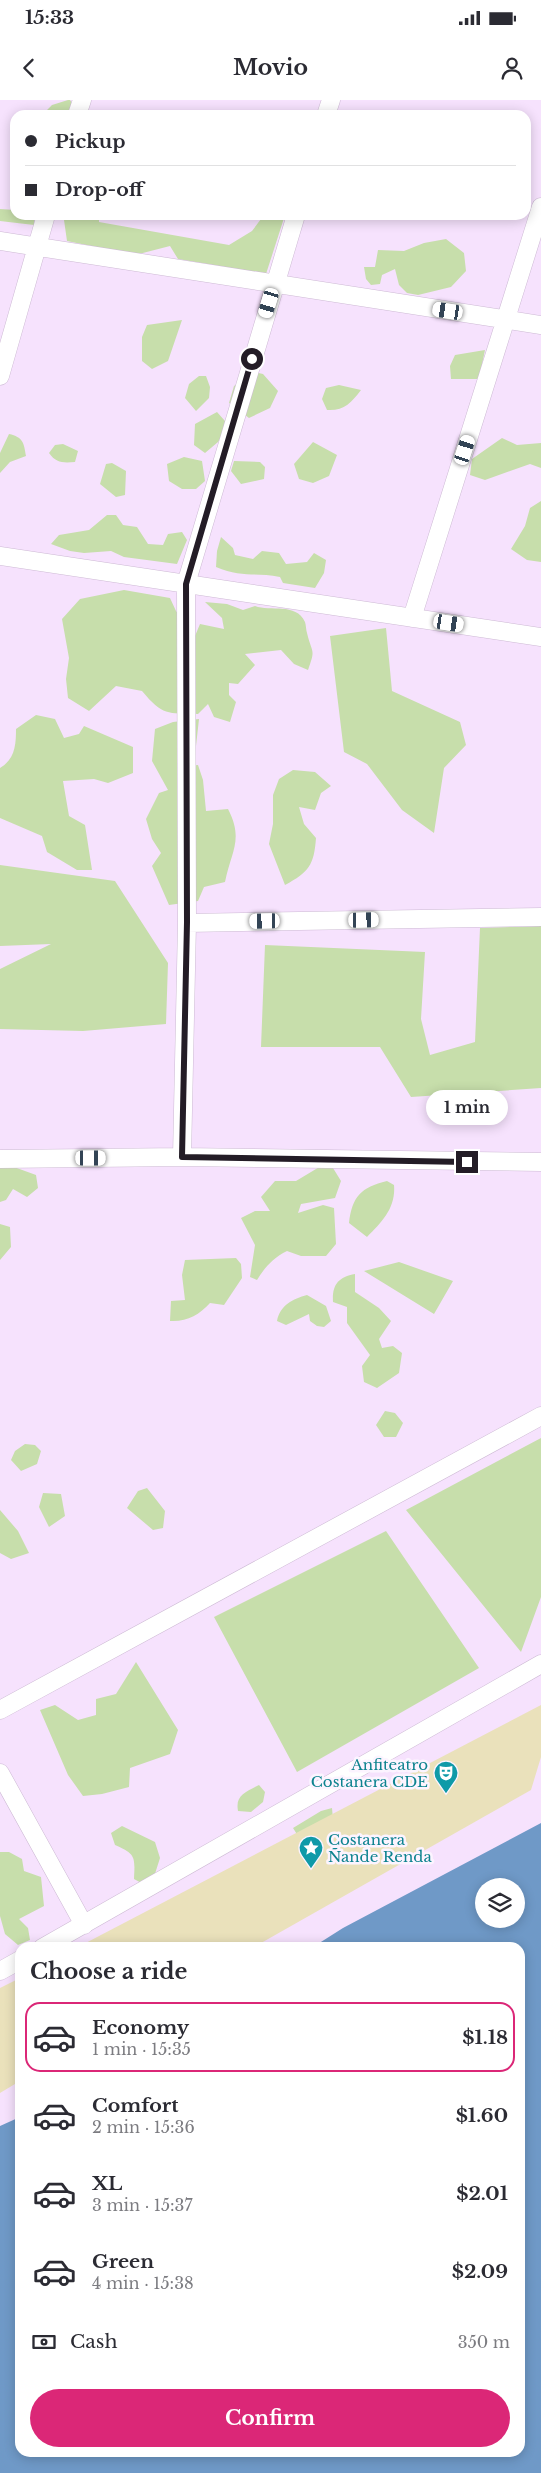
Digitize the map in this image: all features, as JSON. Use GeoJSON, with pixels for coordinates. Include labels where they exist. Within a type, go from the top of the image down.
{"type":"FeatureCollection","features":[{"type":"Feature","properties":{"kind":"street"},"geometry":{"type":"LineString","coordinates":[[412,618],[541,207]]}},
{"type":"Feature","properties":{"kind":"street"},"geometry":{"type":"LineString","coordinates":[[0,376],[35,247],[44,220]]}},
{"type":"Feature","properties":{"kind":"street"},"geometry":{"type":"LineString","coordinates":[[182,1157],[187,922],[186,584],[294,220]]}},
{"type":"Feature","properties":{"kind":"street"},"geometry":{"type":"LineString","coordinates":[[0,241],[541,325]]}},
{"type":"Feature","properties":{"kind":"street"},"geometry":{"type":"LineString","coordinates":[[0,556],[541,637]]}},
{"type":"Feature","properties":{"kind":"street"},"geometry":{"type":"LineString","coordinates":[[187,922],[541,917]]}},
{"type":"Feature","properties":{"kind":"street"},"geometry":{"type":"LineString","coordinates":[[0,1159],[182,1157],[541,1162]]}},
{"type":"Feature","properties":{"kind":"street"},"geometry":{"type":"LineString","coordinates":[[0,1710],[541,1416]]}},
{"type":"Feature","properties":{"kind":"street"},"geometry":{"type":"LineString","coordinates":[[53,1942],[541,1664]]}},
{"type":"Feature","properties":{"kind":"street"},"geometry":{"type":"LineString","coordinates":[[0,1772],[84,1925]]}},
{"type":"Feature","properties":{"kind":"street"},"geometry":{"type":"LineString","coordinates":[[0,1971],[15,1963]]}},
{"type":"Feature","properties":{"kind":"green space"},"geometry":{"type":"Polygon","coordinates":[[[70,100],[75,107],[74,110],[47,110],[52,105],[70,100]]]}},
{"type":"Feature","properties":{"kind":"green space"},"geometry":{"type":"Polygon","coordinates":[[[0,209],[10,210],[10,220],[34,220],[34,225],[0,221],[0,209]]]}},
{"type":"Feature","properties":{"kind":"green space"},"geometry":{"type":"Polygon","coordinates":[[[64,220],[99,220],[99,222],[229,245],[252,231],[260,220],[283,220],[266,274],[178,259],[170,246],[135,255],[67,241],[64,220]]]}},
{"type":"Feature","properties":{"kind":"green space"},"geometry":{"type":"Polygon","coordinates":[[[446,239],[464,253],[466,271],[451,287],[418,295],[407,293],[399,285],[395,269],[382,275],[380,284],[371,285],[366,279],[364,267],[375,267],[378,250],[404,251],[424,243],[446,239]]]}},
{"type":"Feature","properties":{"kind":"green space"},"geometry":{"type":"Polygon","coordinates":[[[182,320],[168,361],[152,369],[142,361],[142,337],[147,325],[182,320]]]}},
{"type":"Feature","properties":{"kind":"green space"},"geometry":{"type":"Polygon","coordinates":[[[485,350],[479,379],[451,379],[450,366],[455,355],[485,350]]]}},
{"type":"Feature","properties":{"kind":"green space"},"geometry":{"type":"Polygon","coordinates":[[[254,372],[263,374],[278,391],[270,408],[249,418],[229,403],[234,386],[254,372]]]}},
{"type":"Feature","properties":{"kind":"green space"},"geometry":{"type":"Polygon","coordinates":[[[199,376],[206,376],[210,387],[209,398],[196,411],[185,398],[189,384],[199,376]]]}},
{"type":"Feature","properties":{"kind":"green space"},"geometry":{"type":"Polygon","coordinates":[[[339,385],[361,390],[343,408],[327,410],[322,399],[326,388],[339,385]]]}},
{"type":"Feature","properties":{"kind":"green space"},"geometry":{"type":"Polygon","coordinates":[[[217,412],[225,421],[226,430],[218,442],[205,453],[194,445],[195,424],[217,412]]]}},
{"type":"Feature","properties":{"kind":"green space"},"geometry":{"type":"Polygon","coordinates":[[[9,434],[22,441],[26,456],[10,462],[0,473],[0,453],[9,434]]]}},
{"type":"Feature","properties":{"kind":"green space"},"geometry":{"type":"Polygon","coordinates":[[[502,438],[517,445],[541,443],[541,468],[530,464],[485,480],[470,475],[472,459],[502,438]]]}},
{"type":"Feature","properties":{"kind":"green space"},"geometry":{"type":"Polygon","coordinates":[[[313,442],[337,455],[329,476],[313,483],[299,479],[294,464],[313,442]]]}},
{"type":"Feature","properties":{"kind":"green space"},"geometry":{"type":"Polygon","coordinates":[[[63,444],[78,451],[75,462],[60,462],[49,453],[55,445],[63,444]]]}},
{"type":"Feature","properties":{"kind":"green space"},"geometry":{"type":"Polygon","coordinates":[[[184,457],[202,461],[205,481],[196,489],[182,489],[169,481],[167,464],[184,457]]]}},
{"type":"Feature","properties":{"kind":"green space"},"geometry":{"type":"Polygon","coordinates":[[[234,461],[260,462],[265,467],[264,479],[241,484],[231,471],[234,461]]]}},
{"type":"Feature","properties":{"kind":"green space"},"geometry":{"type":"Polygon","coordinates":[[[112,463],[126,471],[125,495],[116,497],[100,484],[106,464],[112,463]]]}},
{"type":"Feature","properties":{"kind":"green space"},"geometry":{"type":"Polygon","coordinates":[[[541,501],[541,562],[527,560],[511,549],[525,526],[530,508],[541,501]]]}},
{"type":"Feature","properties":{"kind":"green space"},"geometry":{"type":"Polygon","coordinates":[[[107,515],[116,515],[123,525],[137,527],[148,544],[163,545],[168,534],[182,532],[187,540],[177,564],[124,557],[111,551],[84,553],[70,551],[51,544],[59,535],[89,530],[107,515]]]}},
{"type":"Feature","properties":{"kind":"green space"},"geometry":{"type":"Polygon","coordinates":[[[221,537],[233,548],[235,555],[253,559],[262,551],[279,553],[286,564],[307,562],[314,553],[326,560],[324,573],[315,588],[283,583],[280,577],[241,574],[216,567],[217,551],[221,537]]]}},
{"type":"Feature","properties":{"kind":"green space"},"geometry":{"type":"Polygon","coordinates":[[[124,590],[170,598],[176,611],[195,636],[200,624],[224,629],[222,618],[205,602],[227,604],[243,610],[255,606],[296,612],[305,622],[312,651],[308,670],[294,664],[281,650],[245,654],[255,665],[238,684],[229,683],[229,695],[236,702],[230,722],[214,717],[208,704],[198,714],[166,712],[155,705],[142,691],[116,686],[89,711],[68,698],[66,679],[69,658],[62,619],[80,599],[124,590]]]}},
{"type":"Feature","properties":{"kind":"green space"},"geometry":{"type":"Polygon","coordinates":[[[386,628],[392,691],[460,722],[466,745],[444,768],[434,833],[402,810],[367,764],[344,752],[330,636],[386,628]]]}},
{"type":"Feature","properties":{"kind":"green space"},"geometry":{"type":"Polygon","coordinates":[[[36,715],[55,719],[64,738],[79,734],[84,726],[133,747],[133,773],[108,783],[94,779],[63,781],[69,816],[85,825],[92,870],[77,870],[47,852],[42,836],[0,818],[0,768],[12,756],[16,741],[16,729],[36,715]]]}},
{"type":"Feature","properties":{"kind":"green space"},"geometry":{"type":"Polygon","coordinates":[[[199,719],[196,746],[177,767],[198,765],[203,780],[206,811],[228,809],[235,829],[235,846],[225,882],[204,887],[198,901],[169,905],[152,866],[161,853],[152,839],[146,819],[159,793],[168,790],[152,761],[155,729],[173,722],[199,719]]]}},
{"type":"Feature","properties":{"kind":"green space"},"geometry":{"type":"Polygon","coordinates":[[[293,770],[315,772],[331,786],[321,793],[315,810],[299,807],[304,824],[316,838],[314,855],[305,872],[285,885],[269,844],[273,824],[273,795],[279,779],[293,770]]]}},
{"type":"Feature","properties":{"kind":"green space"},"geometry":{"type":"Polygon","coordinates":[[[0,865],[115,881],[168,963],[166,1024],[83,1031],[0,1029],[0,969],[51,944],[0,946],[0,865]]]}},
{"type":"Feature","properties":{"kind":"green space"},"geometry":{"type":"Polygon","coordinates":[[[541,926],[541,1088],[411,1097],[380,1047],[261,1047],[265,945],[425,952],[421,1019],[430,1055],[475,1042],[480,928],[541,926]]]}},
{"type":"Feature","properties":{"kind":"green space"},"geometry":{"type":"Polygon","coordinates":[[[321,1166],[333,1168],[341,1181],[335,1198],[301,1204],[298,1213],[323,1205],[334,1208],[336,1244],[326,1256],[301,1256],[287,1251],[270,1263],[257,1280],[250,1277],[255,1245],[241,1218],[255,1211],[270,1211],[261,1197],[275,1181],[296,1181],[321,1166]]]}},
{"type":"Feature","properties":{"kind":"green space"},"geometry":{"type":"Polygon","coordinates":[[[14,1167],[36,1175],[38,1188],[27,1197],[13,1189],[6,1200],[0,1202],[0,1168],[14,1167]]]}},
{"type":"Feature","properties":{"kind":"green space"},"geometry":{"type":"Polygon","coordinates":[[[387,1181],[394,1185],[393,1201],[383,1220],[367,1237],[349,1223],[355,1200],[364,1190],[387,1181]]]}},
{"type":"Feature","properties":{"kind":"green space"},"geometry":{"type":"Polygon","coordinates":[[[0,1224],[10,1227],[11,1247],[0,1260],[0,1224]]]}},
{"type":"Feature","properties":{"kind":"green space"},"geometry":{"type":"Polygon","coordinates":[[[236,1258],[241,1264],[242,1278],[224,1305],[210,1303],[192,1317],[170,1321],[171,1301],[185,1300],[182,1275],[185,1260],[236,1258]]]}},
{"type":"Feature","properties":{"kind":"green space"},"geometry":{"type":"Polygon","coordinates":[[[399,1262],[453,1281],[434,1314],[364,1271],[399,1262]]]}},
{"type":"Feature","properties":{"kind":"green space"},"geometry":{"type":"Polygon","coordinates":[[[355,1274],[355,1292],[379,1308],[391,1321],[379,1339],[382,1348],[393,1346],[402,1353],[399,1373],[377,1388],[364,1382],[362,1366],[370,1355],[347,1323],[347,1307],[333,1302],[337,1283],[344,1277],[355,1274]]]}},
{"type":"Feature","properties":{"kind":"green space"},"geometry":{"type":"Polygon","coordinates":[[[307,1295],[326,1306],[331,1321],[324,1327],[317,1326],[310,1321],[309,1314],[286,1325],[277,1321],[284,1307],[297,1298],[307,1295]]]}},
{"type":"Feature","properties":{"kind":"green space"},"geometry":{"type":"Polygon","coordinates":[[[385,1411],[395,1413],[403,1423],[396,1437],[384,1437],[376,1425],[385,1411]]]}},
{"type":"Feature","properties":{"kind":"green space"},"geometry":{"type":"Polygon","coordinates":[[[541,1438],[541,1597],[521,1652],[406,1510],[541,1438]]]}},
{"type":"Feature","properties":{"kind":"green space"},"geometry":{"type":"Polygon","coordinates":[[[25,1444],[35,1445],[41,1451],[37,1464],[21,1471],[11,1460],[15,1451],[25,1444]]]}},
{"type":"Feature","properties":{"kind":"green space"},"geometry":{"type":"Polygon","coordinates":[[[147,1488],[165,1511],[163,1528],[153,1530],[127,1508],[138,1491],[147,1488]]]}},
{"type":"Feature","properties":{"kind":"green space"},"geometry":{"type":"Polygon","coordinates":[[[43,1493],[61,1494],[65,1516],[49,1527],[39,1507],[43,1493]]]}},
{"type":"Feature","properties":{"kind":"green space"},"geometry":{"type":"Polygon","coordinates":[[[0,1510],[18,1531],[29,1553],[11,1559],[0,1553],[0,1510]]]}},
{"type":"Feature","properties":{"kind":"green space"},"geometry":{"type":"Polygon","coordinates":[[[386,1531],[479,1668],[297,1772],[214,1617],[386,1531]]]}},
{"type":"Feature","properties":{"kind":"green space"},"geometry":{"type":"Polygon","coordinates":[[[136,1662],[178,1730],[170,1754],[130,1768],[129,1787],[102,1794],[83,1796],[68,1775],[40,1710],[55,1705],[78,1720],[96,1715],[96,1699],[116,1694],[136,1662]]]}},
{"type":"Feature","properties":{"kind":"green space"},"geometry":{"type":"Polygon","coordinates":[[[259,1785],[265,1792],[263,1802],[251,1812],[238,1811],[238,1801],[240,1798],[246,1792],[259,1785]]]}},
{"type":"Feature","properties":{"kind":"green space"},"geometry":{"type":"Polygon","coordinates":[[[332,1808],[334,1831],[300,1839],[293,1828],[321,1811],[332,1808]]]}},
{"type":"Feature","properties":{"kind":"green space"},"geometry":{"type":"Polygon","coordinates":[[[122,1826],[155,1842],[160,1858],[153,1880],[145,1885],[134,1879],[134,1861],[131,1854],[115,1845],[111,1833],[122,1826]]]}},
{"type":"Feature","properties":{"kind":"green space"},"geometry":{"type":"Polygon","coordinates":[[[0,1852],[9,1852],[22,1859],[24,1871],[41,1877],[44,1906],[19,1919],[28,1928],[30,1940],[25,1942],[15,1942],[5,1934],[0,1916],[0,1852]]]}},
{"type":"Feature","properties":{"kind":"sand","name":"Costanera Ñande Renda"},"geometry":{"type":"Polygon","coordinates":[[[541,1705],[541,1757],[531,1790],[263,1942],[88,1942],[541,1705]]]}},
{"type":"Feature","properties":{"kind":"sand"},"geometry":{"type":"Polygon","coordinates":[[[15,1980],[15,2084],[0,2093],[0,1988],[15,1980]]]}},
{"type":"Feature","properties":{"kind":"water"},"geometry":{"type":"Polygon","coordinates":[[[541,1823],[541,2473],[0,2473],[0,2126],[15,2119],[15,2457],[525,2457],[525,1942],[321,1942],[343,1928],[541,1823]]]}},
{"type":"Feature","properties":{"kind":"place","name":"Anfiteatro Costanera CDE"},"geometry":{"type":"Point","coordinates":[446,1794]}},
{"type":"Feature","properties":{"kind":"place","name":"Costanera Ñande Renda"},"geometry":{"type":"Point","coordinates":[311,1869]}},
{"type":"Feature","properties":{"kind":"route"},"geometry":{"type":"LineString","coordinates":[[252,359],[186,584],[187,922],[182,1157],[467,1162]]}}]}
